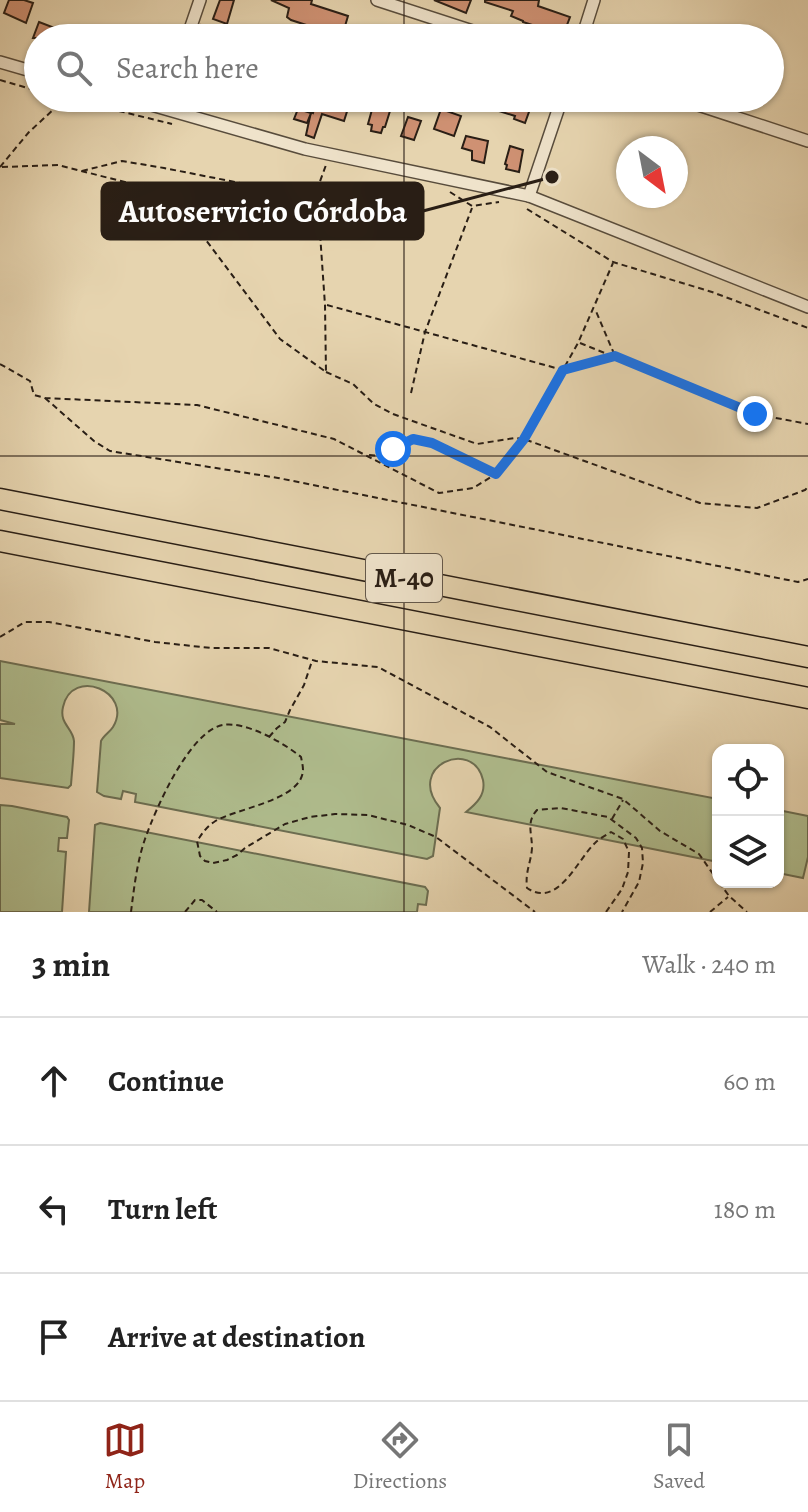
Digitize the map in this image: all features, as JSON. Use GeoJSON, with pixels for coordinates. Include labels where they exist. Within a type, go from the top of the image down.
{"type":"FeatureCollection","features":[{"type":"Feature","properties":{"kind":"highway","name":"M-40"},"geometry":{"type":"LineString","coordinates":[[0,499],[808,657]]}},
{"type":"Feature","properties":{"kind":"highway","name":"M-40"},"geometry":{"type":"LineString","coordinates":[[0,541],[808,698]]}},
{"type":"Feature","properties":{"kind":"street"},"geometry":{"type":"LineString","coordinates":[[192,24],[200,0]]}},
{"type":"Feature","properties":{"kind":"street"},"geometry":{"type":"LineString","coordinates":[[377,0],[451,24]]}},
{"type":"Feature","properties":{"kind":"street"},"geometry":{"type":"LineString","coordinates":[[586,24],[594,0]]}},
{"type":"Feature","properties":{"kind":"street"},"geometry":{"type":"LineString","coordinates":[[0,62],[24,69]]}},
{"type":"Feature","properties":{"kind":"street"},"geometry":{"type":"LineString","coordinates":[[193,112],[305,149],[526,201],[808,307]]}},
{"type":"Feature","properties":{"kind":"street"},"geometry":{"type":"LineString","coordinates":[[526,201],[557,112]]}},
{"type":"Feature","properties":{"kind":"street"},"geometry":{"type":"LineString","coordinates":[[720,112],[808,141]]}},
{"type":"Feature","properties":{"kind":"path"},"geometry":{"type":"LineString","coordinates":[[0,80],[24,87]]}},
{"type":"Feature","properties":{"kind":"path"},"geometry":{"type":"LineString","coordinates":[[0,167],[29,132],[51,112]]}},
{"type":"Feature","properties":{"kind":"path"},"geometry":{"type":"LineString","coordinates":[[124,112],[181,126]]}},
{"type":"Feature","properties":{"kind":"path"},"geometry":{"type":"LineString","coordinates":[[326,372],[319,184],[328,160]]}},
{"type":"Feature","properties":{"kind":"path"},"geometry":{"type":"LineString","coordinates":[[80,171],[122,161],[240,183],[285,199],[319,219]]}},
{"type":"Feature","properties":{"kind":"path"},"geometry":{"type":"LineString","coordinates":[[0,167],[58,165],[156,190],[188,216],[280,339],[326,372],[353,384],[383,409],[477,444],[524,439],[700,503],[757,508],[808,487]]}},
{"type":"Feature","properties":{"kind":"path"},"geometry":{"type":"LineString","coordinates":[[446,188],[472,206],[498,202]]}},
{"type":"Feature","properties":{"kind":"path"},"geometry":{"type":"LineString","coordinates":[[526,201],[544,218],[613,262],[712,292],[808,328]]}},
{"type":"Feature","properties":{"kind":"path"},"geometry":{"type":"LineString","coordinates":[[411,393],[425,332],[472,206]]}},
{"type":"Feature","properties":{"kind":"path"},"geometry":{"type":"LineString","coordinates":[[0,364],[30,381],[34,395],[45,398],[197,405],[334,439],[439,493],[473,488],[496,474],[524,439],[578,343],[613,262]]}},
{"type":"Feature","properties":{"kind":"path"},"geometry":{"type":"LineString","coordinates":[[325,305],[563,370],[615,356]]}},
{"type":"Feature","properties":{"kind":"path"},"geometry":{"type":"LineString","coordinates":[[594,307],[615,356]]}},
{"type":"Feature","properties":{"kind":"path"},"geometry":{"type":"LineString","coordinates":[[578,343],[755,414],[808,424]]}},
{"type":"Feature","properties":{"kind":"path"},"geometry":{"type":"LineString","coordinates":[[45,398],[110,451],[278,478],[798,582],[808,579]]}},
{"type":"Feature","properties":{"kind":"path"},"geometry":{"type":"LineString","coordinates":[[364,454],[381,457],[413,439],[432,443],[496,474]]}},
{"type":"Feature","properties":{"kind":"path"},"geometry":{"type":"LineString","coordinates":[[0,637],[25,622],[49,622],[155,642],[211,648],[269,648],[312,659],[378,667],[490,727],[547,772],[623,799],[660,831],[699,854],[712,873]]}},
{"type":"Feature","properties":{"kind":"path"},"geometry":{"type":"LineString","coordinates":[[269,738],[285,722],[304,685],[312,659]]}},
{"type":"Feature","properties":{"kind":"path"},"geometry":{"type":"LineString","coordinates":[[131,912],[145,840],[183,759],[199,738],[222,725],[243,726],[287,746],[301,757],[303,771],[300,781],[291,790],[214,822],[204,831],[197,841],[200,856],[205,861],[227,860],[285,824],[335,814],[368,815],[408,825],[436,837],[535,912]]}},
{"type":"Feature","properties":{"kind":"path"},"geometry":{"type":"LineString","coordinates":[[611,820],[623,799]]}},
{"type":"Feature","properties":{"kind":"path"},"geometry":{"type":"LineString","coordinates":[[606,912],[622,889],[628,872],[629,852],[623,839],[611,832],[595,842],[572,873],[555,889],[535,894],[527,888],[526,875],[532,850],[529,826],[531,816],[537,810],[561,808],[608,817],[636,838],[642,848],[643,863],[639,882],[622,912]]}},
{"type":"Feature","properties":{"kind":"path"},"geometry":{"type":"LineString","coordinates":[[723,888],[747,912]]}},
{"type":"Feature","properties":{"kind":"path"},"geometry":{"type":"LineString","coordinates":[[710,912],[729,896]]}},
{"type":"Feature","properties":{"kind":"path"},"geometry":{"type":"LineString","coordinates":[[185,912],[195,900],[202,900],[217,912]]}},
{"type":"Feature","properties":{"kind":"green space"},"geometry":{"type":"Polygon","coordinates":[[[0,661],[712,798],[712,861],[466,812],[482,795],[484,785],[477,767],[467,760],[445,762],[436,769],[431,780],[431,793],[440,808],[433,856],[427,859],[135,802],[136,794],[123,791],[121,799],[104,796],[97,792],[101,741],[113,727],[117,714],[109,694],[88,686],[78,688],[69,695],[63,707],[64,722],[74,741],[71,785],[68,788],[0,778],[0,724],[15,724],[0,720],[0,661]]]}},
{"type":"Feature","properties":{"kind":"green space"},"geometry":{"type":"Polygon","coordinates":[[[0,805],[67,817],[69,820],[67,838],[59,838],[58,851],[66,852],[62,912],[0,912],[0,805]]]}},
{"type":"Feature","properties":{"kind":"green space"},"geometry":{"type":"Polygon","coordinates":[[[784,811],[808,816],[808,857],[803,878],[784,874],[784,811]]]}},
{"type":"Feature","properties":{"kind":"green space"},"geometry":{"type":"Polygon","coordinates":[[[100,823],[425,887],[428,891],[426,905],[418,904],[417,912],[89,912],[95,825],[100,823]]]}},
{"type":"Feature","properties":{"kind":"building"},"geometry":{"type":"Polygon","coordinates":[[[9,0],[33,3],[26,23],[4,13],[9,0]]]}},
{"type":"Feature","properties":{"kind":"building"},"geometry":{"type":"Polygon","coordinates":[[[220,0],[234,0],[227,24],[213,19],[220,0]]]}},
{"type":"Feature","properties":{"kind":"building"},"geometry":{"type":"Polygon","coordinates":[[[271,0],[312,0],[311,4],[348,16],[346,24],[303,24],[287,17],[289,8],[271,0]]]}},
{"type":"Feature","properties":{"kind":"building"},"geometry":{"type":"Polygon","coordinates":[[[434,0],[471,0],[466,13],[434,0]]]}},
{"type":"Feature","properties":{"kind":"building"},"geometry":{"type":"Polygon","coordinates":[[[539,0],[538,6],[570,17],[567,24],[529,24],[511,16],[513,11],[485,2],[539,0]]]}},
{"type":"Feature","properties":{"kind":"building"},"geometry":{"type":"Polygon","coordinates":[[[297,112],[311,113],[307,123],[294,119],[297,112]]]}},
{"type":"Feature","properties":{"kind":"building"},"geometry":{"type":"Polygon","coordinates":[[[347,112],[344,121],[322,114],[314,138],[306,135],[313,113],[347,112]]]}},
{"type":"Feature","properties":{"kind":"building"},"geometry":{"type":"Polygon","coordinates":[[[371,112],[390,112],[381,133],[371,131],[372,125],[368,124],[371,112]]]}},
{"type":"Feature","properties":{"kind":"building"},"geometry":{"type":"Polygon","coordinates":[[[440,112],[461,116],[454,136],[434,129],[440,112]]]}},
{"type":"Feature","properties":{"kind":"building"},"geometry":{"type":"Polygon","coordinates":[[[502,112],[529,112],[525,123],[514,119],[515,116],[502,112]]]}},
{"type":"Feature","properties":{"kind":"building"},"geometry":{"type":"Polygon","coordinates":[[[408,117],[421,121],[414,140],[401,136],[408,117]]]}},
{"type":"Feature","properties":{"kind":"building"},"geometry":{"type":"Polygon","coordinates":[[[466,136],[488,141],[484,163],[472,160],[472,151],[462,148],[466,136]]]}},
{"type":"Feature","properties":{"kind":"building"},"geometry":{"type":"Polygon","coordinates":[[[510,146],[523,150],[519,172],[506,169],[510,146]]]}},
{"type":"Feature","properties":{"kind":"place","name":"Autoservicio Córdoba"},"geometry":{"type":"Point","coordinates":[552,177]}},
{"type":"Feature","properties":{"kind":"route"},"geometry":{"type":"LineString","coordinates":[[393,449],[413,439],[432,443],[496,474],[524,439],[563,370],[615,356],[755,414]]}}]}
